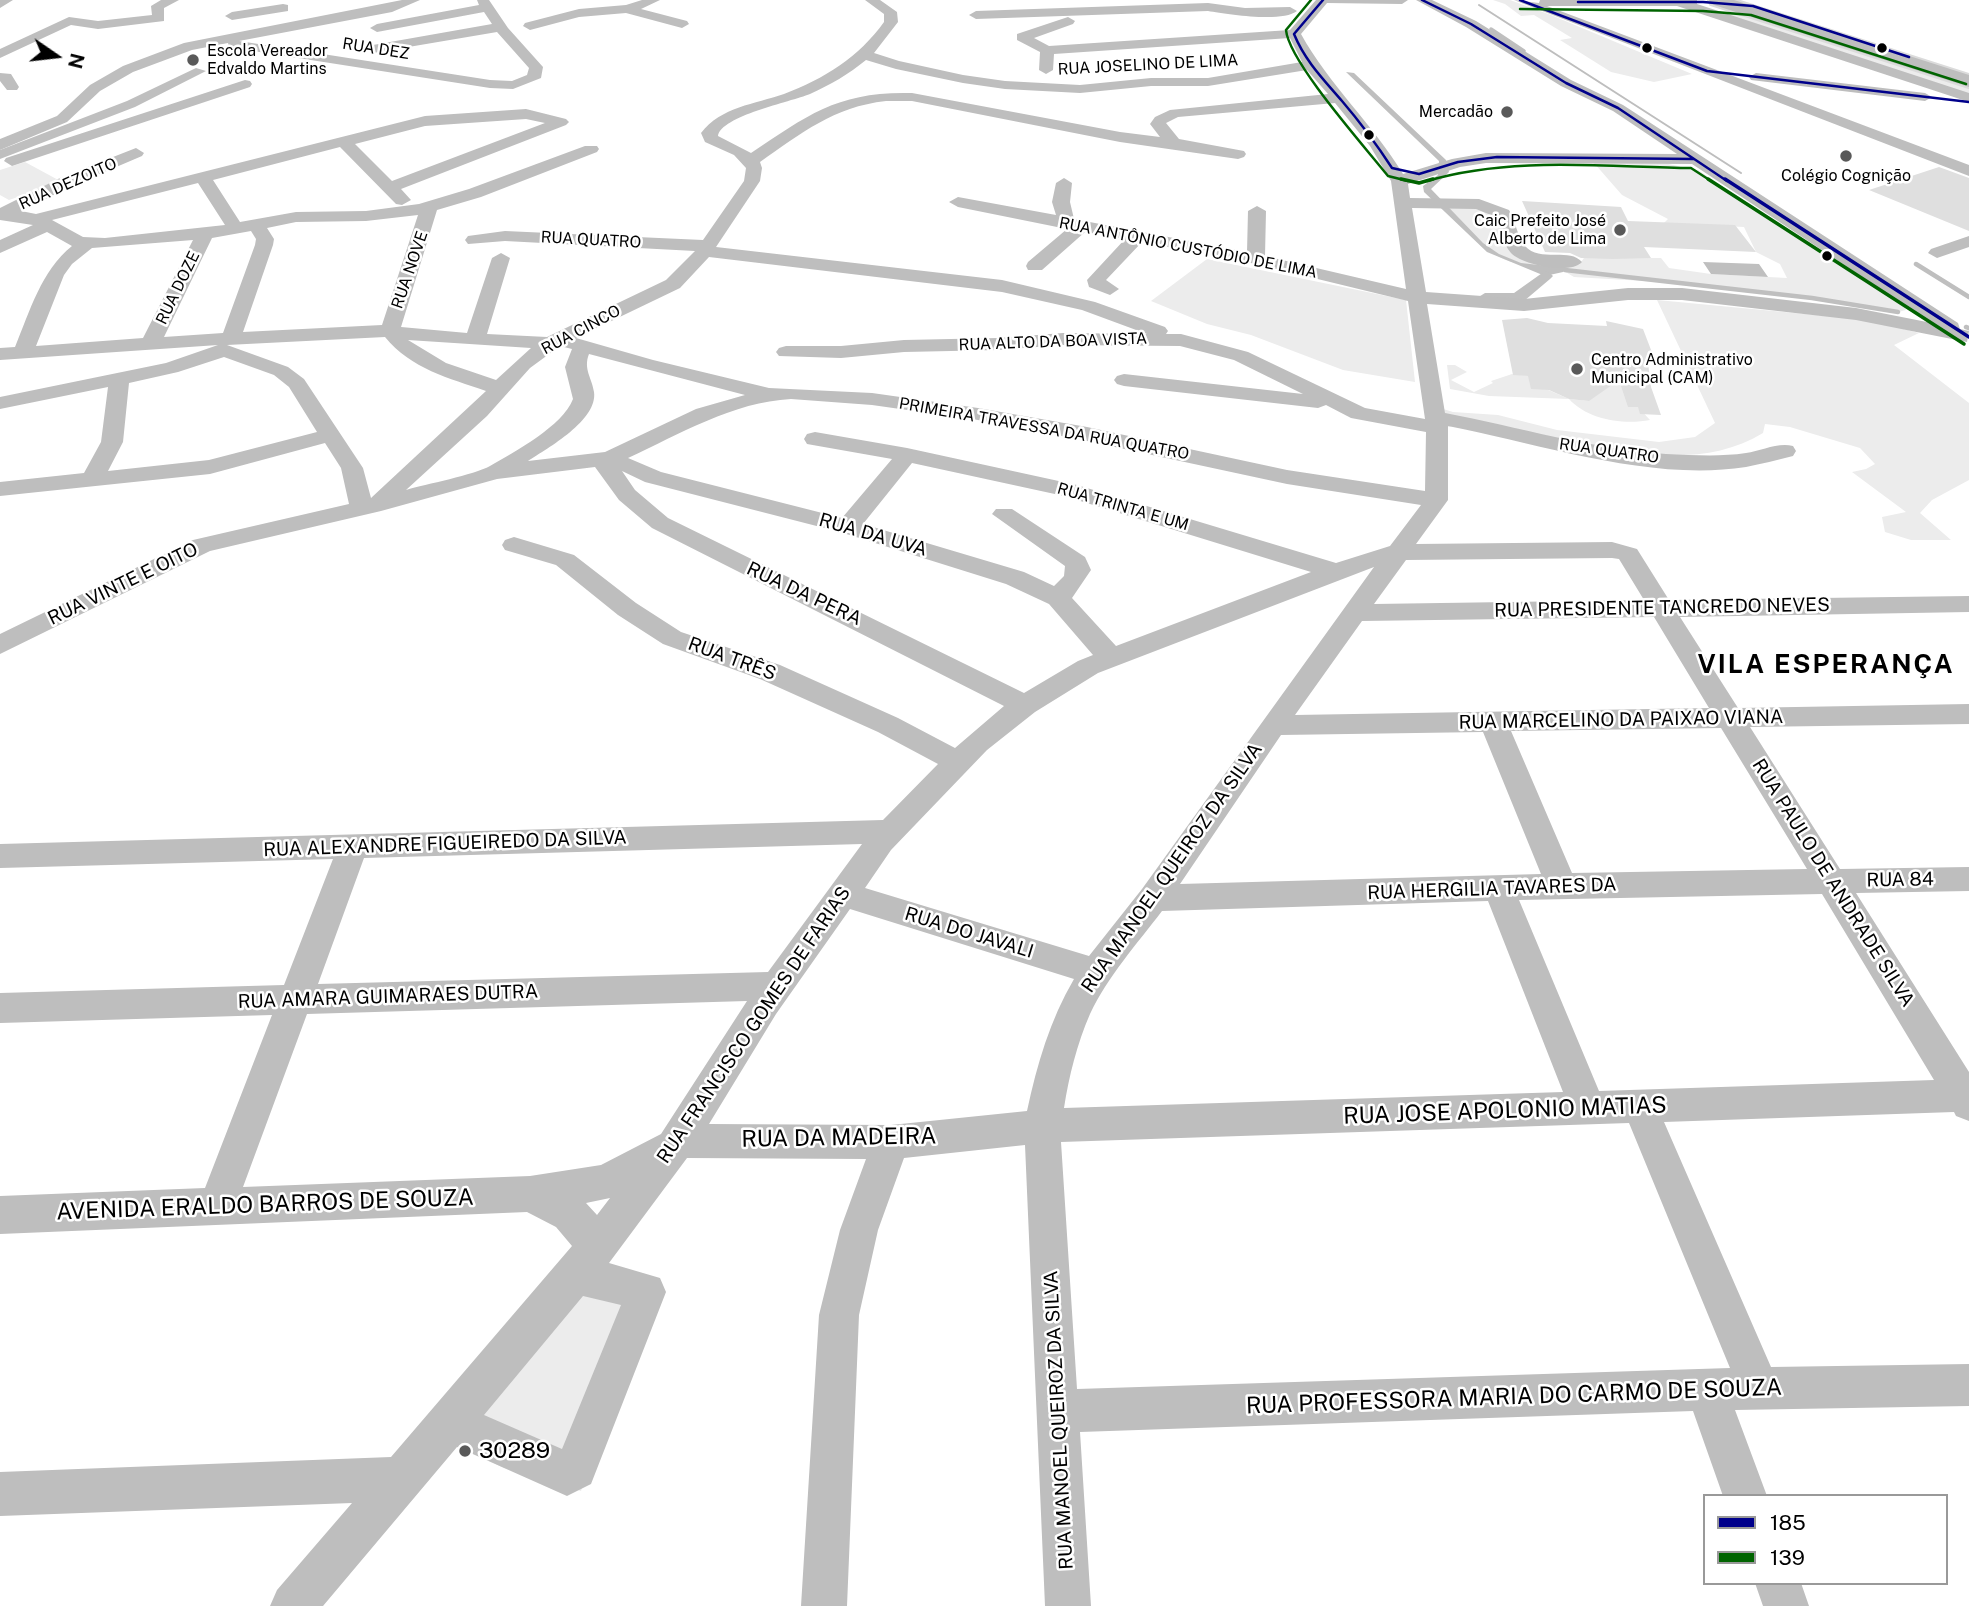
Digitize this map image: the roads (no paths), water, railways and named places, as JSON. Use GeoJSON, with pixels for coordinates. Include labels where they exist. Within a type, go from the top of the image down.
{"type":"FeatureCollection","features":[{"type":"Feature","properties":{"kind":"main road"},"geometry":{"type":"LineString","coordinates":[[1725,5],[1753,8],[1969,79]]}},
{"type":"Feature","properties":{"kind":"street"},"geometry":{"type":"LineString","coordinates":[[0,4],[7,0]]}},
{"type":"Feature","properties":{"kind":"street"},"geometry":{"type":"LineString","coordinates":[[0,54],[69,21],[98,26],[159,18],[157,6],[173,0]]}},
{"type":"Feature","properties":{"kind":"street"},"geometry":{"type":"LineString","coordinates":[[217,41],[249,0]]}},
{"type":"Feature","properties":{"kind":"street"},"geometry":{"type":"LineString","coordinates":[[235,16],[275,0]]}},
{"type":"Feature","properties":{"kind":"street"},"geometry":{"type":"LineString","coordinates":[[365,0],[391,8]]}},
{"type":"Feature","properties":{"kind":"street"},"geometry":{"type":"LineString","coordinates":[[0,145],[62,119],[95,88],[128,69],[177,49],[391,8],[414,0]]}},
{"type":"Feature","properties":{"kind":"street"},"geometry":{"type":"LineString","coordinates":[[599,0],[682,24]]}},
{"type":"Feature","properties":{"kind":"street"},"geometry":{"type":"LineString","coordinates":[[530,26],[579,13],[628,9],[654,0]]}},
{"type":"Feature","properties":{"kind":"street"},"geometry":{"type":"LineString","coordinates":[[871,0],[890,12],[891,22],[863,54],[843,70],[809,89],[735,114],[714,126],[709,133],[711,139],[740,152],[751,161],[837,104],[877,95],[912,97],[1120,137],[1238,154]]}},
{"type":"Feature","properties":{"kind":"street"},"geometry":{"type":"LineString","coordinates":[[1265,0],[1306,17]]}},
{"type":"Feature","properties":{"kind":"street"},"geometry":{"type":"LineString","coordinates":[[1294,34],[1323,0]]}},
{"type":"Feature","properties":{"kind":"street"},"geometry":{"type":"LineString","coordinates":[[1329,0],[1402,0]]}},
{"type":"Feature","properties":{"kind":"street"},"geometry":{"type":"LineString","coordinates":[[1422,0],[1471,24],[1566,83],[1618,108],[1968,336]]}},
{"type":"Feature","properties":{"kind":"street"},"geometry":{"type":"LineString","coordinates":[[1522,1],[1677,1],[1725,5],[1969,100]]}},
{"type":"Feature","properties":{"kind":"street"},"geometry":{"type":"LineString","coordinates":[[1522,1],[1969,171]]}},
{"type":"Feature","properties":{"kind":"street"},"geometry":{"type":"LineString","coordinates":[[324,58],[501,27],[485,4],[363,31]]}},
{"type":"Feature","properties":{"kind":"street"},"geometry":{"type":"LineString","coordinates":[[235,16],[294,6]]}},
{"type":"Feature","properties":{"kind":"street"},"geometry":{"type":"LineString","coordinates":[[976,15],[1208,7],[1245,12],[1290,11]]}},
{"type":"Feature","properties":{"kind":"street"},"geometry":{"type":"LineString","coordinates":[[1067,12],[1070,19],[1065,23],[1022,37],[1046,50],[1294,34]]}},
{"type":"Feature","properties":{"kind":"street","name":"RUA DEZ"},"geometry":{"type":"LineString","coordinates":[[217,41],[490,84],[513,85],[530,81],[537,74],[536,67],[501,27]]}},
{"type":"Feature","properties":{"kind":"street"},"geometry":{"type":"LineString","coordinates":[[1294,34],[1311,65],[1377,144],[1395,175],[1436,423],[1436,500]]}},
{"type":"Feature","properties":{"kind":"street"},"geometry":{"type":"LineString","coordinates":[[268,51],[301,41]]}},
{"type":"Feature","properties":{"kind":"street"},"geometry":{"type":"LineString","coordinates":[[1042,88],[1047,68],[1046,50]]}},
{"type":"Feature","properties":{"kind":"street","name":"RUA JOSELINO DE LIMA"},"geometry":{"type":"LineString","coordinates":[[863,54],[896,65],[963,79],[1042,88],[1080,89],[1151,82],[1208,82],[1311,65]]}},
{"type":"Feature","properties":{"kind":"street"},"geometry":{"type":"LineString","coordinates":[[1707,71],[1969,100]]}},
{"type":"Feature","properties":{"kind":"street"},"geometry":{"type":"LineString","coordinates":[[0,165],[245,84]]}},
{"type":"Feature","properties":{"kind":"street"},"geometry":{"type":"LineString","coordinates":[[1174,143],[1158,124],[1160,120],[1175,113],[1337,98]]}},
{"type":"Feature","properties":{"kind":"street"},"geometry":{"type":"LineString","coordinates":[[0,248],[42,222],[202,176],[438,119],[526,114],[561,122],[391,187]]}},
{"type":"Feature","properties":{"kind":"street"},"geometry":{"type":"LineString","coordinates":[[1328,120],[1355,119]]}},
{"type":"Feature","properties":{"kind":"street"},"geometry":{"type":"LineString","coordinates":[[1192,122],[1274,121]]}},
{"type":"Feature","properties":{"kind":"street","name":"RUA NOVE"},"geometry":{"type":"LineString","coordinates":[[343,141],[391,187],[421,208],[390,331]]}},
{"type":"Feature","properties":{"kind":"street"},"geometry":{"type":"LineString","coordinates":[[4,210],[42,222],[79,242],[88,243],[129,235],[205,234],[296,217],[366,216],[421,208],[475,193],[591,149]]}},
{"type":"Feature","properties":{"kind":"street"},"geometry":{"type":"LineString","coordinates":[[1936,158],[1958,150]]}},
{"type":"Feature","properties":{"kind":"street","name":"RUA DEZOITO"},"geometry":{"type":"LineString","coordinates":[[4,210],[135,153]]}},
{"type":"Feature","properties":{"kind":"street"},"geometry":{"type":"LineString","coordinates":[[26,156],[68,181]]}},
{"type":"Feature","properties":{"kind":"street"},"geometry":{"type":"LineString","coordinates":[[1395,175],[1419,173],[1458,162],[1497,157],[1693,159]]}},
{"type":"Feature","properties":{"kind":"street","name":"RUA CINCO"},"geometry":{"type":"LineString","coordinates":[[368,507],[435,453],[523,364],[554,341],[673,284],[707,249],[752,181],[754,168],[751,161]]}},
{"type":"Feature","properties":{"kind":"street"},"geometry":{"type":"LineString","coordinates":[[202,176],[236,229]]}},
{"type":"Feature","properties":{"kind":"street"},"geometry":{"type":"LineString","coordinates":[[1035,265],[1074,225],[1061,202],[1064,183]]}},
{"type":"Feature","properties":{"kind":"street","name":"RUA ANTÔNIO CUSTÓDIO DE LIMA"},"geometry":{"type":"LineString","coordinates":[[958,202],[1256,260],[1417,297],[1524,305],[1628,294],[1682,294],[1856,314],[1968,336]]}},
{"type":"Feature","properties":{"kind":"street"},"geometry":{"type":"LineString","coordinates":[[1401,202],[1479,204],[1499,211],[1506,219],[1519,250],[1535,258],[1573,262]]}},
{"type":"Feature","properties":{"kind":"street"},"geometry":{"type":"LineString","coordinates":[[1256,260],[1257,211]]}},
{"type":"Feature","properties":{"kind":"street"},"geometry":{"type":"LineString","coordinates":[[0,403],[119,381],[172,368],[227,343],[264,245],[265,239],[256,225]]}},
{"type":"Feature","properties":{"kind":"street","name":"RUA DOZE"},"geometry":{"type":"LineString","coordinates":[[150,343],[205,234]]}},
{"type":"Feature","properties":{"kind":"street","name":"RUA QUATRO"},"geometry":{"type":"LineString","coordinates":[[474,240],[505,236],[707,249],[1002,286],[1088,306],[1181,340]]}},
{"type":"Feature","properties":{"kind":"street"},"geometry":{"type":"LineString","coordinates":[[1110,289],[1096,283],[1096,280],[1137,237]]}},
{"type":"Feature","properties":{"kind":"street"},"geometry":{"type":"LineString","coordinates":[[1937,253],[1969,242]]}},
{"type":"Feature","properties":{"kind":"street"},"geometry":{"type":"LineString","coordinates":[[23,352],[55,275],[66,260],[88,243]]}},
{"type":"Feature","properties":{"kind":"street"},"geometry":{"type":"LineString","coordinates":[[475,339],[501,258]]}},
{"type":"Feature","properties":{"kind":"street"},"geometry":{"type":"LineString","coordinates":[[390,331],[399,345],[416,358],[498,388]]}},
{"type":"Feature","properties":{"kind":"street"},"geometry":{"type":"LineString","coordinates":[[0,354],[150,343],[227,343],[293,334],[390,331],[475,339],[554,341],[769,394]]}},
{"type":"Feature","properties":{"kind":"street","name":"RUA ALTO DA BOA VISTA"},"geometry":{"type":"LineString","coordinates":[[786,352],[841,352],[904,346],[1090,338],[1181,340],[1241,356],[1335,404],[1373,418],[1436,423]]}},
{"type":"Feature","properties":{"kind":"street"},"geometry":{"type":"LineString","coordinates":[[227,343],[281,371],[297,383],[352,468],[368,507]]}},
{"type":"Feature","properties":{"kind":"street"},"geometry":{"type":"LineString","coordinates":[[495,472],[559,430],[580,408],[584,399],[574,365],[584,347]]}},
{"type":"Feature","properties":{"kind":"street"},"geometry":{"type":"LineString","coordinates":[[1124,380],[1335,404]]}},
{"type":"Feature","properties":{"kind":"street"},"geometry":{"type":"LineString","coordinates":[[90,481],[112,442],[119,381]]}},
{"type":"Feature","properties":{"kind":"street","name":"PRIMEIRA TRAVESSA DA RUA QUATRO"},"geometry":{"type":"LineString","coordinates":[[368,507],[495,472],[606,459],[704,414],[769,394],[792,393],[872,398],[978,414],[1087,434],[1287,477],[1436,500]]}},
{"type":"Feature","properties":{"kind":"street","name":"RUA QUATRO"},"geometry":{"type":"LineString","coordinates":[[1436,423],[1569,447],[1658,459],[1730,463],[1758,460],[1785,451]]}},
{"type":"Feature","properties":{"kind":"street"},"geometry":{"type":"LineString","coordinates":[[0,489],[120,478],[223,464],[330,435]]}},
{"type":"Feature","properties":{"kind":"street","name":"RUA TRINTA E UM"},"geometry":{"type":"LineString","coordinates":[[815,439],[907,454],[1069,490],[1328,573],[1354,595],[1356,613]]}},
{"type":"Feature","properties":{"kind":"street"},"geometry":{"type":"LineString","coordinates":[[848,527],[907,454]]}},
{"type":"Feature","properties":{"kind":"street","name":"RUA DA UVA"},"geometry":{"type":"LineString","coordinates":[[606,459],[653,477],[848,527],[1015,578],[1058,598],[1110,657]]}},
{"type":"Feature","properties":{"kind":"street","name":"RUA DA PERA"},"geometry":{"type":"LineString","coordinates":[[606,459],[627,495],[660,523],[874,627],[1025,705]]}},
{"type":"Feature","properties":{"kind":"street","name":"RUA MANOEL QUEIROZ DA SILVA"},"geometry":{"type":"LineString","coordinates":[[1068,1606],[1042,1126],[1053,1070],[1074,1011],[1096,972],[1153,898],[1273,725],[1436,500]]}},
{"type":"Feature","properties":{"kind":"street","name":"RUA VINTE E OITO"},"geometry":{"type":"LineString","coordinates":[[0,645],[202,545],[368,507]]}},
{"type":"Feature","properties":{"kind":"street"},"geometry":{"type":"LineString","coordinates":[[1004,514],[1076,562],[1079,570],[1075,579],[1058,598]]}},
{"type":"Feature","properties":{"kind":"street","name":"RUA TRÊS"},"geometry":{"type":"LineString","coordinates":[[514,545],[565,560],[627,609],[672,638],[770,672],[888,725],[958,762]]}},
{"type":"Feature","properties":{"kind":"street","name":"RUA FRANCISCO GOMES DE FARIAS"},"geometry":{"type":"LineString","coordinates":[[293,1606],[585,1262],[678,1141],[777,986],[891,831],[977,743],[1025,705],[1087,667],[1110,657],[1328,573],[1398,552],[1612,550],[1630,556]]}},
{"type":"Feature","properties":{"kind":"street","name":"RUA PAULO DE ANDRADE SILVA"},"geometry":{"type":"LineString","coordinates":[[1630,556],[1967,1098]]}},
{"type":"Feature","properties":{"kind":"street","name":"RUA PRESIDENTE TANCREDO NEVES"},"geometry":{"type":"LineString","coordinates":[[1356,613],[1662,608],[1965,608]]}},
{"type":"Feature","properties":{"kind":"street","name":"RUA MARCELINO DA PAIXAO VIANA"},"geometry":{"type":"LineString","coordinates":[[1273,725],[1969,714]]}},
{"type":"Feature","properties":{"kind":"street"},"geometry":{"type":"LineString","coordinates":[[1493,723],[1562,886]]}},
{"type":"Feature","properties":{"kind":"street","name":"RUA ALEXANDRE FIGUEIREDO DA SILVA"},"geometry":{"type":"LineString","coordinates":[[0,856],[891,831]]}},
{"type":"Feature","properties":{"kind":"street"},"geometry":{"type":"LineString","coordinates":[[216,1208],[353,846]]}},
{"type":"Feature","properties":{"kind":"street","name":"RUA 84"},"geometry":{"type":"LineString","coordinates":[[1831,881],[1969,879]]}},
{"type":"Feature","properties":{"kind":"street","name":"RUA HERGILIA TAVARES DA"},"geometry":{"type":"LineString","coordinates":[[1153,898],[1831,881]]}},
{"type":"Feature","properties":{"kind":"street"},"geometry":{"type":"LineString","coordinates":[[1499,889],[1588,1109]]}},
{"type":"Feature","properties":{"kind":"street","name":"RUA DO JAVALI"},"geometry":{"type":"LineString","coordinates":[[843,894],[1096,972]]}},
{"type":"Feature","properties":{"kind":"street","name":"RUA AMARA GUIMARAES DUTRA"},"geometry":{"type":"LineString","coordinates":[[0,1008],[777,986]]}},
{"type":"Feature","properties":{"kind":"street","name":"RUA JOSE APOLONIO MATIAS"},"geometry":{"type":"LineString","coordinates":[[1042,1126],[1967,1098]]}},
{"type":"Feature","properties":{"kind":"street"},"geometry":{"type":"LineString","coordinates":[[1640,1107],[1759,1388]]}},
{"type":"Feature","properties":{"kind":"street","name":"RUA DA MADEIRA"},"geometry":{"type":"LineString","coordinates":[[678,1141],[891,1142],[1042,1126]]}},
{"type":"Feature","properties":{"kind":"street","name":"AVENIDA ERALDO BARROS DE SOUZA"},"geometry":{"type":"LineString","coordinates":[[0,1214],[216,1208],[530,1194],[606,1182],[678,1141]]}},
{"type":"Feature","properties":{"kind":"street"},"geometry":{"type":"LineString","coordinates":[[824,1606],[839,1315],[859,1230],[891,1142]]}},
{"type":"Feature","properties":{"kind":"street","name":"AVENIDA ERALDO BARROS DE SOUZA"},"geometry":{"type":"LineString","coordinates":[[530,1194],[574,1216],[587,1231],[585,1262]]}},
{"type":"Feature","properties":{"kind":"street"},"geometry":{"type":"LineString","coordinates":[[450,1422],[567,1474],[572,1473],[579,1465],[646,1292],[585,1262]]}},
{"type":"Feature","properties":{"kind":"street","name":"RUA PROFESSORA MARIA DO CARMO DE SOUZA"},"geometry":{"type":"LineString","coordinates":[[1059,1411],[1759,1388],[1969,1385]]}},
{"type":"Feature","properties":{"kind":"street"},"geometry":{"type":"LineString","coordinates":[[1706,1390],[1744,1494]]}},
{"type":"Feature","properties":{"kind":"street"},"geometry":{"type":"LineString","coordinates":[[0,1494],[400,1479]]}},
{"type":"Feature","properties":{"kind":"street"},"geometry":{"type":"LineString","coordinates":[[1779,1585],[1786,1606]]}},
{"type":"Feature","properties":{"kind":"waterway"},"geometry":{"type":"LineString","coordinates":[[1491,29],[1524,51]]}},
{"type":"Feature","properties":{"kind":"waterway"},"geometry":{"type":"LineString","coordinates":[[0,155],[131,104],[200,71]]}},
{"type":"Feature","properties":{"kind":"waterway"},"geometry":{"type":"LineString","coordinates":[[1916,264],[1969,297]]}},
{"type":"Feature","properties":{"kind":"waterway"},"geometry":{"type":"LineString","coordinates":[[1565,270],[1812,298],[1898,312]]}},
{"type":"Feature","properties":{"kind":"waterway"},"geometry":{"type":"LineString","coordinates":[[1485,298],[1518,298],[1545,276]]}},
{"type":"Feature","properties":{"kind":"tram line"},"geometry":{"type":"LineString","coordinates":[[1479,5],[1741,173]]}},
{"type":"Feature","properties":{"kind":"place","name":"Escola Vereador Edvaldo Martins"},"geometry":{"type":"Point","coordinates":[193,60]}},
{"type":"Feature","properties":{"kind":"place","name":"Mercadão"},"geometry":{"type":"Point","coordinates":[1507,112]}},
{"type":"Feature","properties":{"kind":"place","name":"Colégio Cognição"},"geometry":{"type":"Point","coordinates":[1846,156]}},
{"type":"Feature","properties":{"kind":"place","name":"Caic Prefeito José Alberto de Lima"},"geometry":{"type":"Point","coordinates":[1620,230]}},
{"type":"Feature","properties":{"kind":"place","name":"Centro Administrativo Municipal (CAM)"},"geometry":{"type":"Point","coordinates":[1577,369]}},
{"type":"Feature","properties":{"kind":"place","name":"30289"},"geometry":{"type":"Point","coordinates":[465,1451]}},
{"type":"Feature","properties":{"kind":"district","name":"VILA ESPERANÇA"},"geometry":{"type":"Point","coordinates":[1826,665]}}]}
